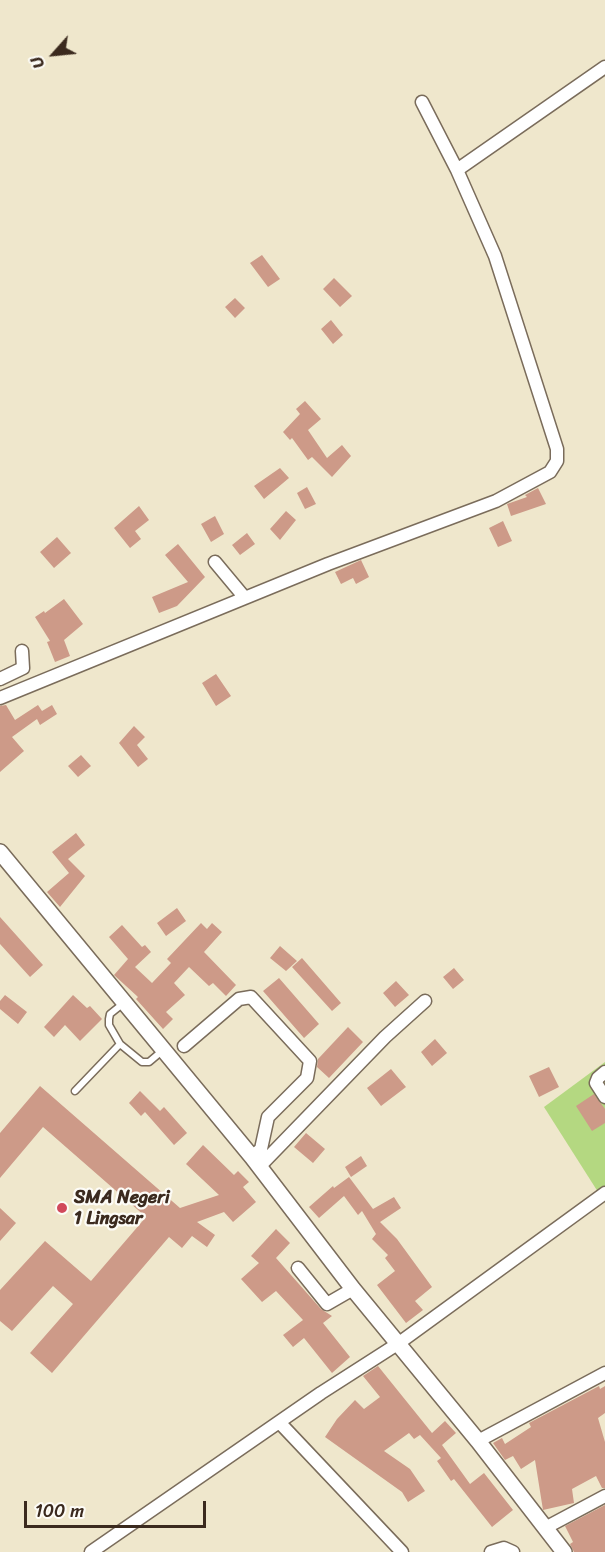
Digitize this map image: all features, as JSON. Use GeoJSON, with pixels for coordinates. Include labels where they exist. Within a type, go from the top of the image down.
{"type":"FeatureCollection","features":[{"type":"Feature","properties":{"kind":"street"},"geometry":{"type":"LineString","coordinates":[[457,170],[605,67]]}},
{"type":"Feature","properties":{"kind":"street"},"geometry":{"type":"LineString","coordinates":[[0,698],[245,598],[496,501],[550,472],[557,460],[557,448],[495,256],[457,170],[422,102]]}},
{"type":"Feature","properties":{"kind":"street"},"geometry":{"type":"LineString","coordinates":[[215,562],[245,598]]}},
{"type":"Feature","properties":{"kind":"street"},"geometry":{"type":"LineString","coordinates":[[0,679],[23,668],[22,651]]}},
{"type":"Feature","properties":{"kind":"street"},"geometry":{"type":"LineString","coordinates":[[0,852],[255,1162],[353,1289],[478,1441],[564,1552]]}},
{"type":"Feature","properties":{"kind":"street"},"geometry":{"type":"LineString","coordinates":[[183,1046],[239,999],[251,997],[310,1061],[307,1078],[268,1116],[261,1149],[255,1162]]}},
{"type":"Feature","properties":{"kind":"street"},"geometry":{"type":"LineString","coordinates":[[255,1162],[424,1001]]}},
{"type":"Feature","properties":{"kind":"street"},"geometry":{"type":"LineString","coordinates":[[605,1072],[596,1083],[605,1097]]}},
{"type":"Feature","properties":{"kind":"street"},"geometry":{"type":"LineString","coordinates":[[91,1552],[279,1422],[399,1343],[605,1194]]}},
{"type":"Feature","properties":{"kind":"street"},"geometry":{"type":"LineString","coordinates":[[298,1268],[327,1304],[353,1289]]}},
{"type":"Feature","properties":{"kind":"street"},"geometry":{"type":"LineString","coordinates":[[478,1441],[605,1373]]}},
{"type":"Feature","properties":{"kind":"street"},"geometry":{"type":"LineString","coordinates":[[279,1422],[402,1552]]}},
{"type":"Feature","properties":{"kind":"street"},"geometry":{"type":"LineString","coordinates":[[545,1528],[605,1496]]}},
{"type":"Feature","properties":{"kind":"street"},"geometry":{"type":"LineString","coordinates":[[491,1552],[504,1548],[513,1552]]}},
{"type":"Feature","properties":{"kind":"lane"},"geometry":{"type":"LineString","coordinates":[[125,1002],[110,1014],[109,1019],[109,1025],[120,1044],[142,1062],[149,1062],[162,1051]]}},
{"type":"Feature","properties":{"kind":"lane"},"geometry":{"type":"LineString","coordinates":[[75,1091],[120,1044]]}},
{"type":"Feature","properties":{"kind":"green space"},"geometry":{"type":"Polygon","coordinates":[[[605,1062],[605,1203],[544,1107],[605,1062]]]}},
{"type":"Feature","properties":{"kind":"building"},"geometry":{"type":"Polygon","coordinates":[[[262,255],[280,279],[268,287],[250,263],[262,255]]]}},
{"type":"Feature","properties":{"kind":"building"},"geometry":{"type":"Polygon","coordinates":[[[334,278],[352,296],[340,307],[323,289],[334,278]]]}},
{"type":"Feature","properties":{"kind":"building"},"geometry":{"type":"Polygon","coordinates":[[[235,298],[245,308],[235,318],[225,307],[235,298]]]}},
{"type":"Feature","properties":{"kind":"building"},"geometry":{"type":"Polygon","coordinates":[[[331,320],[343,335],[333,344],[321,329],[331,320]]]}},
{"type":"Feature","properties":{"kind":"building"},"geometry":{"type":"Polygon","coordinates":[[[305,401],[321,419],[308,430],[327,458],[342,445],[351,456],[332,477],[312,457],[308,460],[292,438],[290,440],[283,432],[300,414],[296,409],[305,401]]]}},
{"type":"Feature","properties":{"kind":"building"},"geometry":{"type":"Polygon","coordinates":[[[280,468],[289,478],[264,499],[254,486],[280,468]]]}},
{"type":"Feature","properties":{"kind":"building"},"geometry":{"type":"Polygon","coordinates":[[[307,487],[316,504],[305,509],[297,493],[307,487]]]}},
{"type":"Feature","properties":{"kind":"building"},"geometry":{"type":"Polygon","coordinates":[[[538,488],[546,504],[511,516],[507,504],[527,497],[525,495],[538,488]]]}},
{"type":"Feature","properties":{"kind":"building"},"geometry":{"type":"Polygon","coordinates":[[[139,506],[149,520],[135,531],[141,539],[130,548],[114,528],[139,506]]]}},
{"type":"Feature","properties":{"kind":"building"},"geometry":{"type":"Polygon","coordinates":[[[286,511],[296,520],[280,540],[270,529],[286,511]]]}},
{"type":"Feature","properties":{"kind":"building"},"geometry":{"type":"Polygon","coordinates":[[[215,516],[224,534],[211,542],[201,524],[215,516]]]}},
{"type":"Feature","properties":{"kind":"building"},"geometry":{"type":"Polygon","coordinates":[[[503,521],[512,541],[498,547],[489,528],[503,521]]]}},
{"type":"Feature","properties":{"kind":"building"},"geometry":{"type":"Polygon","coordinates":[[[247,533],[255,544],[240,555],[232,545],[247,533]]]}},
{"type":"Feature","properties":{"kind":"building"},"geometry":{"type":"Polygon","coordinates":[[[57,537],[71,553],[54,568],[40,552],[57,537]]]}},
{"type":"Feature","properties":{"kind":"building"},"geometry":{"type":"Polygon","coordinates":[[[178,544],[205,577],[177,606],[159,613],[152,597],[188,582],[165,555],[178,544]]]}},
{"type":"Feature","properties":{"kind":"building"},"geometry":{"type":"Polygon","coordinates":[[[361,560],[369,577],[356,584],[353,578],[341,584],[335,572],[361,560]]]}},
{"type":"Feature","properties":{"kind":"building"},"geometry":{"type":"Polygon","coordinates":[[[64,599],[83,624],[64,640],[70,656],[55,662],[47,642],[50,641],[35,617],[44,611],[45,613],[64,599]]]}},
{"type":"Feature","properties":{"kind":"building"},"geometry":{"type":"Polygon","coordinates":[[[216,674],[231,696],[216,706],[202,683],[216,674]]]}},
{"type":"Feature","properties":{"kind":"building"},"geometry":{"type":"Polygon","coordinates":[[[6,705],[15,720],[38,705],[42,711],[52,705],[57,714],[40,725],[37,719],[12,737],[24,751],[0,772],[0,706],[6,705]]]}},
{"type":"Feature","properties":{"kind":"building"},"geometry":{"type":"Polygon","coordinates":[[[134,726],[145,737],[137,745],[148,759],[138,767],[119,743],[134,726]]]}},
{"type":"Feature","properties":{"kind":"building"},"geometry":{"type":"Polygon","coordinates":[[[81,755],[91,766],[78,777],[68,766],[81,755]]]}},
{"type":"Feature","properties":{"kind":"building"},"geometry":{"type":"Polygon","coordinates":[[[76,833],[85,845],[68,859],[85,876],[60,907],[47,892],[69,873],[52,852],[76,833]]]}},
{"type":"Feature","properties":{"kind":"building"},"geometry":{"type":"Polygon","coordinates":[[[177,908],[186,921],[166,936],[157,923],[177,908]]]}},
{"type":"Feature","properties":{"kind":"building"},"geometry":{"type":"Polygon","coordinates":[[[0,917],[43,965],[30,977],[0,944],[0,917]]]}},
{"type":"Feature","properties":{"kind":"building"},"geometry":{"type":"Polygon","coordinates":[[[201,923],[207,929],[212,923],[222,932],[204,952],[236,985],[226,996],[213,983],[209,986],[189,967],[174,983],[185,995],[166,1012],[173,1019],[163,1029],[136,999],[138,997],[114,975],[128,959],[109,937],[122,925],[142,947],[145,945],[151,952],[135,967],[152,983],[171,963],[167,959],[201,923]]]}},
{"type":"Feature","properties":{"kind":"building"},"geometry":{"type":"Polygon","coordinates":[[[280,946],[297,961],[286,971],[270,958],[280,946]]]}},
{"type":"Feature","properties":{"kind":"building"},"geometry":{"type":"Polygon","coordinates":[[[302,958],[341,1003],[332,1011],[292,967],[302,958]]]}},
{"type":"Feature","properties":{"kind":"building"},"geometry":{"type":"Polygon","coordinates":[[[454,968],[464,980],[453,989],[443,977],[454,968]]]}},
{"type":"Feature","properties":{"kind":"building"},"geometry":{"type":"Polygon","coordinates":[[[279,978],[319,1024],[304,1038],[263,991],[279,978]]]}},
{"type":"Feature","properties":{"kind":"building"},"geometry":{"type":"Polygon","coordinates":[[[396,981],[409,995],[395,1007],[383,993],[396,981]]]}},
{"type":"Feature","properties":{"kind":"building"},"geometry":{"type":"Polygon","coordinates":[[[5,995],[27,1012],[18,1024],[0,1009],[0,1001],[5,995]]]}},
{"type":"Feature","properties":{"kind":"building"},"geometry":{"type":"Polygon","coordinates":[[[73,995],[87,1008],[90,1006],[102,1019],[80,1041],[65,1025],[54,1037],[44,1027],[73,995]]]}},
{"type":"Feature","properties":{"kind":"building"},"geometry":{"type":"Polygon","coordinates":[[[348,1027],[363,1042],[329,1078],[317,1067],[318,1059],[348,1027]]]}},
{"type":"Feature","properties":{"kind":"building"},"geometry":{"type":"Polygon","coordinates":[[[435,1039],[447,1053],[432,1066],[421,1052],[435,1039]]]}},
{"type":"Feature","properties":{"kind":"building"},"geometry":{"type":"Polygon","coordinates":[[[549,1067],[559,1087],[539,1097],[529,1076],[549,1067]]]}},
{"type":"Feature","properties":{"kind":"building"},"geometry":{"type":"Polygon","coordinates":[[[391,1069],[406,1087],[381,1106],[367,1088],[391,1069]]]}},
{"type":"Feature","properties":{"kind":"building"},"geometry":{"type":"Polygon","coordinates":[[[40,1086],[180,1208],[219,1195],[186,1164],[203,1145],[234,1175],[238,1171],[249,1182],[243,1187],[256,1202],[233,1222],[224,1212],[197,1222],[215,1235],[207,1247],[192,1236],[182,1248],[169,1237],[52,1373],[30,1353],[73,1304],[53,1286],[12,1331],[0,1321],[0,1290],[45,1241],[91,1281],[146,1217],[43,1127],[0,1178],[0,1133],[40,1086]]]}},
{"type":"Feature","properties":{"kind":"building"},"geometry":{"type":"Polygon","coordinates":[[[140,1091],[160,1111],[164,1107],[187,1133],[174,1145],[145,1112],[141,1116],[129,1103],[140,1091]]]}},
{"type":"Feature","properties":{"kind":"building"},"geometry":{"type":"Polygon","coordinates":[[[594,1094],[605,1109],[605,1123],[592,1131],[576,1106],[594,1094]]]}},
{"type":"Feature","properties":{"kind":"building"},"geometry":{"type":"Polygon","coordinates":[[[306,1133],[325,1149],[313,1163],[294,1147],[306,1133]]]}},
{"type":"Feature","properties":{"kind":"building"},"geometry":{"type":"Polygon","coordinates":[[[361,1156],[367,1166],[351,1177],[345,1167],[361,1156]]]}},
{"type":"Feature","properties":{"kind":"building"},"geometry":{"type":"Polygon","coordinates":[[[349,1177],[373,1209],[394,1197],[401,1208],[380,1222],[397,1239],[432,1287],[415,1301],[423,1310],[406,1323],[377,1285],[395,1271],[385,1258],[388,1255],[372,1239],[376,1234],[362,1211],[358,1215],[344,1196],[319,1218],[309,1207],[333,1186],[334,1188],[349,1177]]]}},
{"type":"Feature","properties":{"kind":"building"},"geometry":{"type":"Polygon","coordinates":[[[0,1208],[16,1223],[0,1241],[0,1208]]]}},
{"type":"Feature","properties":{"kind":"building"},"geometry":{"type":"Polygon","coordinates":[[[276,1229],[290,1243],[276,1258],[321,1309],[332,1316],[323,1323],[350,1357],[332,1373],[304,1338],[293,1347],[283,1335],[303,1320],[276,1291],[262,1302],[241,1279],[259,1263],[251,1256],[276,1229]]]}},
{"type":"Feature","properties":{"kind":"building"},"geometry":{"type":"Polygon","coordinates":[[[378,1366],[432,1433],[445,1421],[456,1433],[442,1445],[470,1484],[484,1473],[513,1510],[492,1527],[454,1479],[451,1481],[437,1461],[441,1458],[420,1435],[414,1439],[409,1433],[384,1451],[410,1469],[425,1491],[408,1502],[402,1492],[325,1437],[337,1419],[355,1400],[364,1409],[380,1397],[363,1376],[378,1366]]]}},
{"type":"Feature","properties":{"kind":"building"},"geometry":{"type":"Polygon","coordinates":[[[599,1386],[600,1389],[605,1386],[605,1413],[598,1418],[605,1442],[605,1488],[602,1488],[596,1476],[572,1489],[574,1503],[543,1510],[535,1460],[521,1469],[513,1456],[505,1460],[493,1443],[502,1438],[505,1444],[531,1427],[529,1423],[599,1386]]]}},
{"type":"Feature","properties":{"kind":"building"},"geometry":{"type":"Polygon","coordinates":[[[605,1505],[605,1552],[574,1552],[570,1544],[573,1542],[565,1526],[605,1505]]]}},
{"type":"Feature","properties":{"kind":"place","name":"SMA Negeri 1 Lingsar"},"geometry":{"type":"Point","coordinates":[62,1208]}}]}
